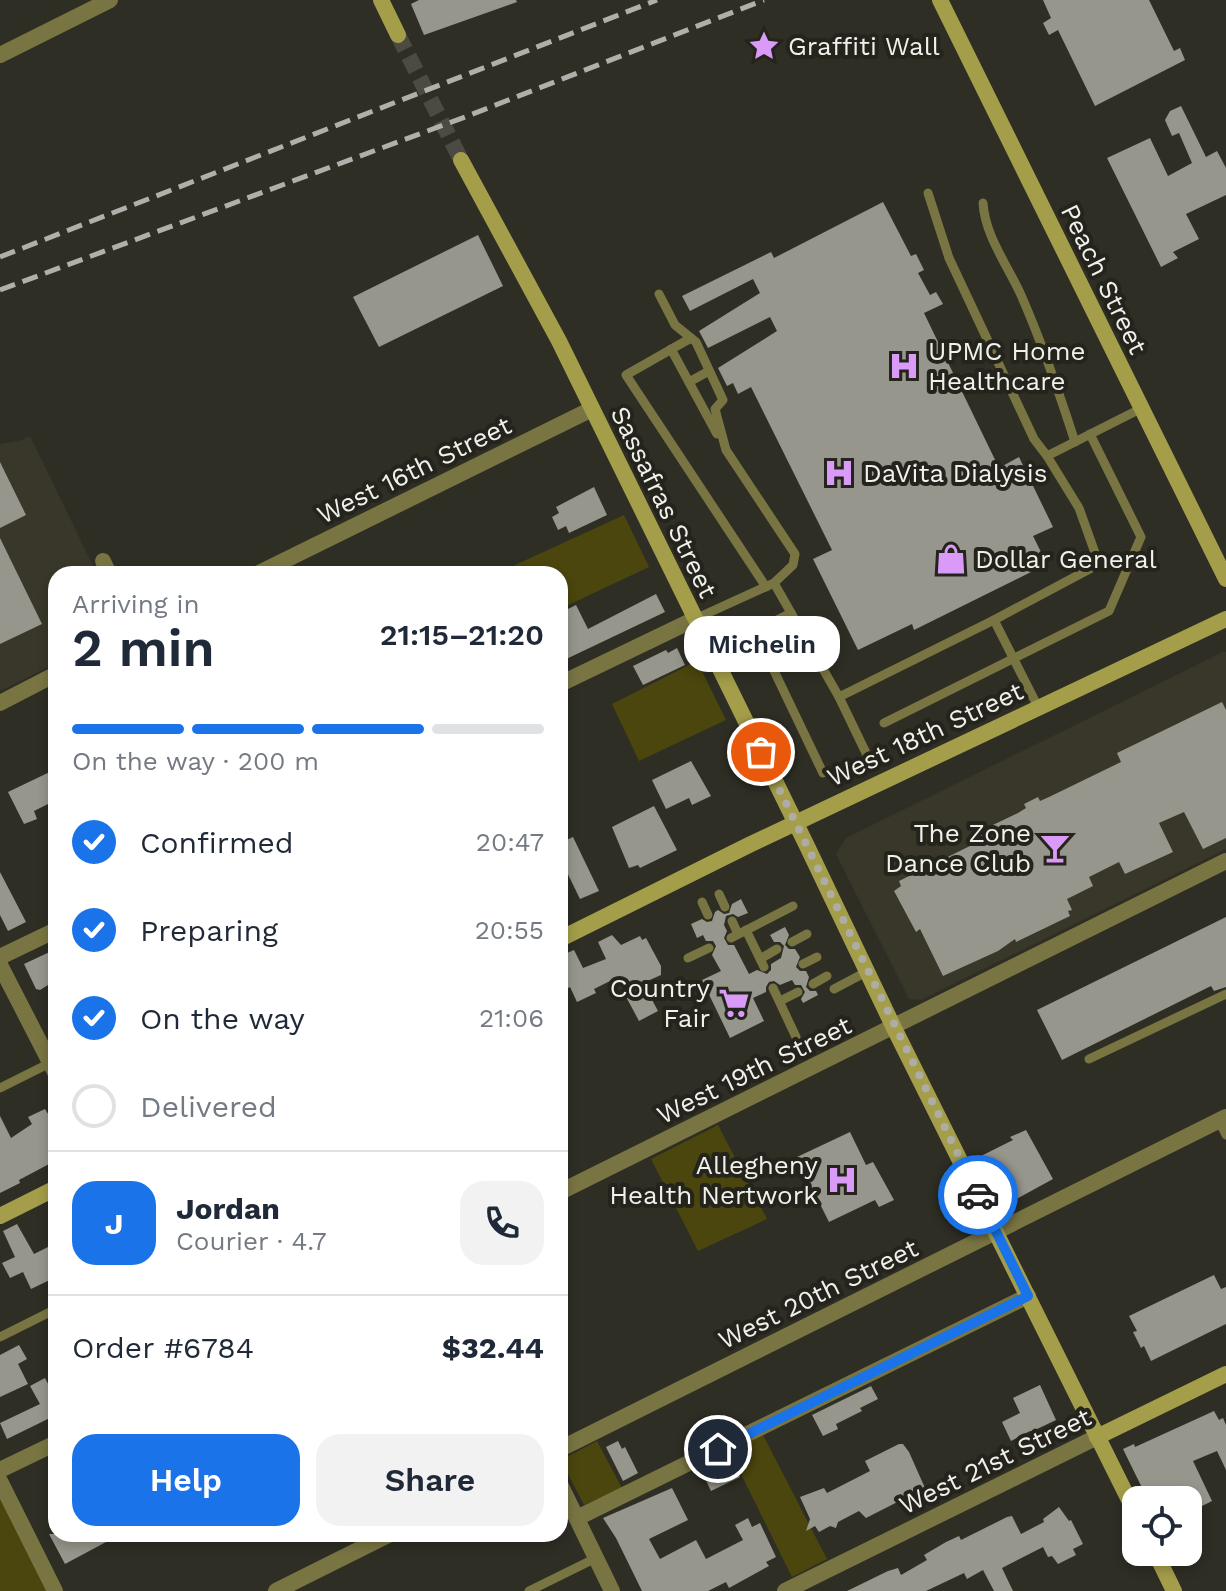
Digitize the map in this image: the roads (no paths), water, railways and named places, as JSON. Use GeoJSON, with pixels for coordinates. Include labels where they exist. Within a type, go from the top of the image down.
{"type":"FeatureCollection","features":[{"type":"Feature","properties":{"kind":"street"},"geometry":{"type":"LineString","coordinates":[[0,55],[110,0]]}},
{"type":"Feature","properties":{"kind":"street"},"geometry":{"type":"LineString","coordinates":[[381,0],[398,35]]}},
{"type":"Feature","properties":{"kind":"street","name":"Peach Street"},"geometry":{"type":"LineString","coordinates":[[940,0],[1226,579]]}},
{"type":"Feature","properties":{"kind":"street","name":"Sassafras Street"},"geometry":{"type":"LineString","coordinates":[[461,160],[559,341],[894,1028],[1122,1486]]}},
{"type":"Feature","properties":{"kind":"street","name":"West 16th Street"},"geometry":{"type":"LineString","coordinates":[[273,566],[592,409]]}},
{"type":"Feature","properties":{"kind":"street"},"geometry":{"type":"LineString","coordinates":[[568,680],[695,619]]}},
{"type":"Feature","properties":{"kind":"street","name":"West 18th Street"},"geometry":{"type":"LineString","coordinates":[[568,935],[796,822],[1226,619]]}},
{"type":"Feature","properties":{"kind":"street"},"geometry":{"type":"LineString","coordinates":[[0,703],[48,678]]}},
{"type":"Feature","properties":{"kind":"street","name":"West 19th Street"},"geometry":{"type":"LineString","coordinates":[[568,1188],[1226,861]]}},
{"type":"Feature","properties":{"kind":"street"},"geometry":{"type":"LineString","coordinates":[[0,957],[48,934]]}},
{"type":"Feature","properties":{"kind":"street"},"geometry":{"type":"LineString","coordinates":[[0,965],[48,1058]]}},
{"type":"Feature","properties":{"kind":"street","name":"West 20th Street"},"geometry":{"type":"LineString","coordinates":[[568,1445],[996,1232],[1224,1124]]}},
{"type":"Feature","properties":{"kind":"street"},"geometry":{"type":"LineString","coordinates":[[0,1216],[48,1192]]}},
{"type":"Feature","properties":{"kind":"street"},"geometry":{"type":"LineString","coordinates":[[577,1518],[1028,1296]]}},
{"type":"Feature","properties":{"kind":"street","name":"West 21st Street"},"geometry":{"type":"LineString","coordinates":[[785,1591],[1226,1374]]}},
{"type":"Feature","properties":{"kind":"street"},"geometry":{"type":"LineString","coordinates":[[0,1470],[48,1447]]}},
{"type":"Feature","properties":{"kind":"street"},"geometry":{"type":"LineString","coordinates":[[0,1481],[55,1591]]}},
{"type":"Feature","properties":{"kind":"street"},"geometry":{"type":"LineString","coordinates":[[568,1500],[612,1591]]}},
{"type":"Feature","properties":{"kind":"street"},"geometry":{"type":"LineString","coordinates":[[276,1591],[374,1542]]}},
{"type":"Feature","properties":{"kind":"street"},"geometry":{"type":"LineString","coordinates":[[1162,1566],[1174,1591]]}},
{"type":"Feature","properties":{"kind":"lane"},"geometry":{"type":"LineString","coordinates":[[839,697],[1099,564],[1079,508],[1027,427],[949,258],[928,193]]}},
{"type":"Feature","properties":{"kind":"lane"},"geometry":{"type":"LineString","coordinates":[[983,203],[984,219],[1026,307],[1075,442]]}},
{"type":"Feature","properties":{"kind":"lane"},"geometry":{"type":"LineString","coordinates":[[659,294],[675,325],[696,342],[723,400],[715,409],[726,450]]}},
{"type":"Feature","properties":{"kind":"lane"},"geometry":{"type":"LineString","coordinates":[[691,338],[626,375],[791,613],[839,697],[867,755]]}},
{"type":"Feature","properties":{"kind":"lane"},"geometry":{"type":"LineString","coordinates":[[671,349],[726,450],[795,554],[793,565],[770,585],[695,619]]}},
{"type":"Feature","properties":{"kind":"lane"},"geometry":{"type":"LineString","coordinates":[[689,382],[709,371]]}},
{"type":"Feature","properties":{"kind":"lane"},"geometry":{"type":"LineString","coordinates":[[1047,456],[1140,409]]}},
{"type":"Feature","properties":{"kind":"lane"},"geometry":{"type":"LineString","coordinates":[[884,723],[1109,611],[1141,537],[1090,434]]}},
{"type":"Feature","properties":{"kind":"lane"},"geometry":{"type":"LineString","coordinates":[[791,613],[755,631],[823,773]]}},
{"type":"Feature","properties":{"kind":"lane"},"geometry":{"type":"LineString","coordinates":[[994,620],[1038,707]]}},
{"type":"Feature","properties":{"kind":"lane"},"geometry":{"type":"LineString","coordinates":[[719,894],[725,907]]}},
{"type":"Feature","properties":{"kind":"lane"},"geometry":{"type":"LineString","coordinates":[[702,902],[708,915]]}},
{"type":"Feature","properties":{"kind":"lane"},"geometry":{"type":"LineString","coordinates":[[738,934],[793,906]]}},
{"type":"Feature","properties":{"kind":"lane"},"geometry":{"type":"LineString","coordinates":[[732,921],[738,934],[762,963],[777,949]]}},
{"type":"Feature","properties":{"kind":"lane"},"geometry":{"type":"LineString","coordinates":[[792,942],[807,934]]}},
{"type":"Feature","properties":{"kind":"lane"},"geometry":{"type":"LineString","coordinates":[[688,958],[709,948]]}},
{"type":"Feature","properties":{"kind":"lane"},"geometry":{"type":"LineString","coordinates":[[803,964],[817,957]]}},
{"type":"Feature","properties":{"kind":"lane"},"geometry":{"type":"LineString","coordinates":[[834,989],[868,971]]}},
{"type":"Feature","properties":{"kind":"lane"},"geometry":{"type":"LineString","coordinates":[[813,984],[827,976]]}},
{"type":"Feature","properties":{"kind":"lane"},"geometry":{"type":"LineString","coordinates":[[773,988],[796,1037]]}},
{"type":"Feature","properties":{"kind":"lane"},"geometry":{"type":"LineString","coordinates":[[780,1001],[798,992]]}},
{"type":"Feature","properties":{"kind":"lane"},"geometry":{"type":"LineString","coordinates":[[1089,1059],[1226,994]]}},
{"type":"Feature","properties":{"kind":"lane"},"geometry":{"type":"LineString","coordinates":[[0,1088],[48,1070]]}},
{"type":"Feature","properties":{"kind":"lane"},"geometry":{"type":"LineString","coordinates":[[0,1337],[48,1313]]}},
{"type":"Feature","properties":{"kind":"lane"},"geometry":{"type":"LineString","coordinates":[[529,1591],[596,1558]]}},
{"type":"Feature","properties":{"kind":"tunnel"},"geometry":{"type":"LineString","coordinates":[[398,35],[461,160]]}},
{"type":"Feature","properties":{"kind":"railway"},"geometry":{"type":"LineString","coordinates":[[0,257],[657,0]]}},
{"type":"Feature","properties":{"kind":"railway"},"geometry":{"type":"LineString","coordinates":[[0,290],[465,117],[764,0]]}},
{"type":"Feature","properties":{"kind":"place","name":"Graffiti Wall"},"geometry":{"type":"Point","coordinates":[764,46]}},
{"type":"Feature","properties":{"kind":"place","name":"UPMC Home Healthcare"},"geometry":{"type":"Point","coordinates":[904,366]}},
{"type":"Feature","properties":{"kind":"place","name":"DaVita Dialysis"},"geometry":{"type":"Point","coordinates":[839,473]}},
{"type":"Feature","properties":{"kind":"place","name":"Dollar General"},"geometry":{"type":"Point","coordinates":[951,559]}},
{"type":"Feature","properties":{"kind":"place","name":"Michelin"},"geometry":{"type":"Point","coordinates":[761,752]}},
{"type":"Feature","properties":{"kind":"place","name":"The Zone Dance Club"},"geometry":{"type":"Point","coordinates":[1055,848]}},
{"type":"Feature","properties":{"kind":"place","name":"Country Fair"},"geometry":{"type":"Point","coordinates":[734,1003]}},
{"type":"Feature","properties":{"kind":"place","name":"Allegheny Health Nertwork"},"geometry":{"type":"Point","coordinates":[842,1180]}}]}
